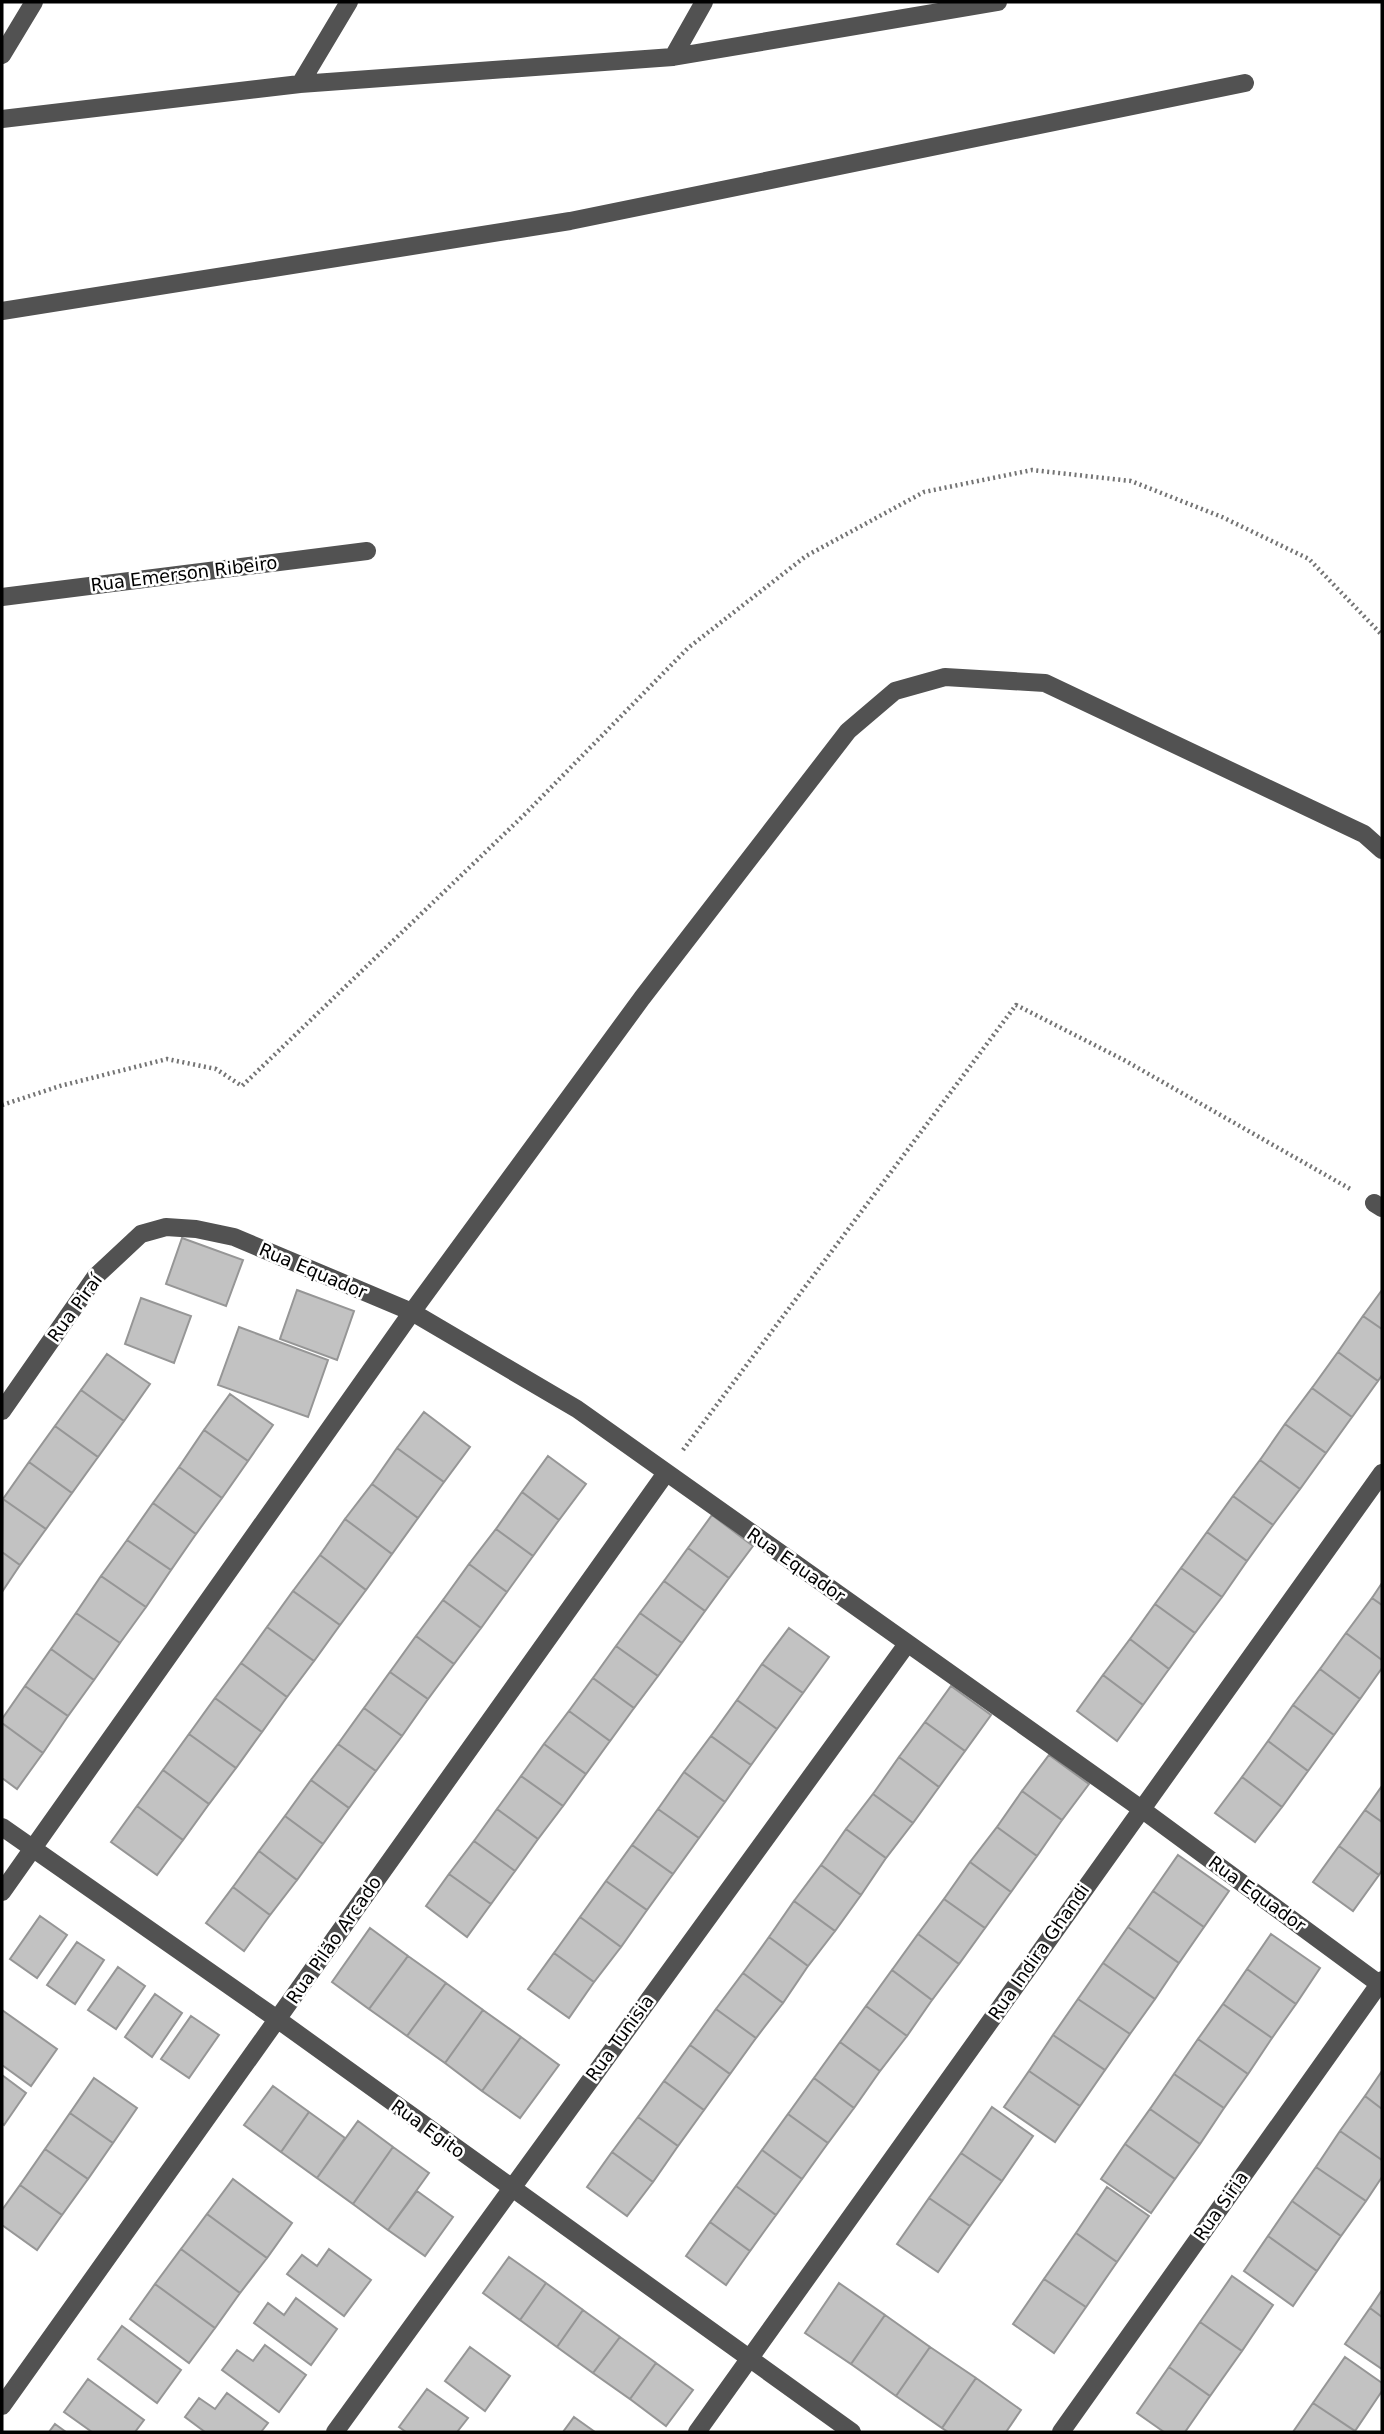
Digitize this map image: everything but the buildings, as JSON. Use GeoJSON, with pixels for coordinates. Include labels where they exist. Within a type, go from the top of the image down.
{"type":"FeatureCollection","features":[{"type":"Feature","properties":{"kind":"street"},"geometry":{"type":"LineString","coordinates":[[2,55],[34,2]]}},
{"type":"Feature","properties":{"kind":"street"},"geometry":{"type":"LineString","coordinates":[[300,83],[349,2]]}},
{"type":"Feature","properties":{"kind":"street"},"geometry":{"type":"LineString","coordinates":[[673,57],[704,2]]}},
{"type":"Feature","properties":{"kind":"street"},"geometry":{"type":"LineString","coordinates":[[2,119],[300,83],[673,57],[998,2]]}},
{"type":"Feature","properties":{"kind":"street"},"geometry":{"type":"LineString","coordinates":[[2,311],[570,221],[1245,83]]}},
{"type":"Feature","properties":{"kind":"street","name":"Rua Emerson Ribeiro"},"geometry":{"type":"LineString","coordinates":[[2,597],[367,551]]}},
{"type":"Feature","properties":{"kind":"street"},"geometry":{"type":"LineString","coordinates":[[2,1892],[412,1312],[642,998],[848,731],[895,691],[945,677],[1045,683],[1364,834],[1382,850]]}},
{"type":"Feature","properties":{"kind":"street","name":"Rua Equador"},"geometry":{"type":"LineString","coordinates":[[166,1227],[196,1228],[234,1237],[412,1312],[577,1409],[1140,1808],[1381,1983]]}},
{"type":"Feature","properties":{"kind":"street","name":"Rua Piraí"},"geometry":{"type":"LineString","coordinates":[[2,1411],[96,1276],[141,1234],[166,1227]]}},
{"type":"Feature","properties":{"kind":"street","name":"Rua Pilão Arcado"},"geometry":{"type":"LineString","coordinates":[[2,2406],[666,1473]]}},
{"type":"Feature","properties":{"kind":"street","name":"Rua Indira Ghandi"},"geometry":{"type":"LineString","coordinates":[[697,2432],[1140,1808],[1382,1473]]}},
{"type":"Feature","properties":{"kind":"street","name":"Rua Tunisia"},"geometry":{"type":"LineString","coordinates":[[335,2432],[907,1644]]}},
{"type":"Feature","properties":{"kind":"street","name":"Rua Egito"},"geometry":{"type":"LineString","coordinates":[[2,1827],[278,2019],[852,2432]]}},
{"type":"Feature","properties":{"kind":"street","name":"Rua Siria"},"geometry":{"type":"LineString","coordinates":[[1061,2432],[1381,1983]]}},
{"type":"Feature","properties":{"kind":"path"},"geometry":{"type":"LineString","coordinates":[[2,1105],[60,1086],[167,1059],[216,1069],[242,1086],[524,815],[688,648],[806,556],[924,492],[1032,470],[1131,481],[1222,517],[1309,559],[1382,635]]}},
{"type":"Feature","properties":{"kind":"path"},"geometry":{"type":"LineString","coordinates":[[666,1473],[1016,1005],[1124,1060],[1378,1205]]}}]}
